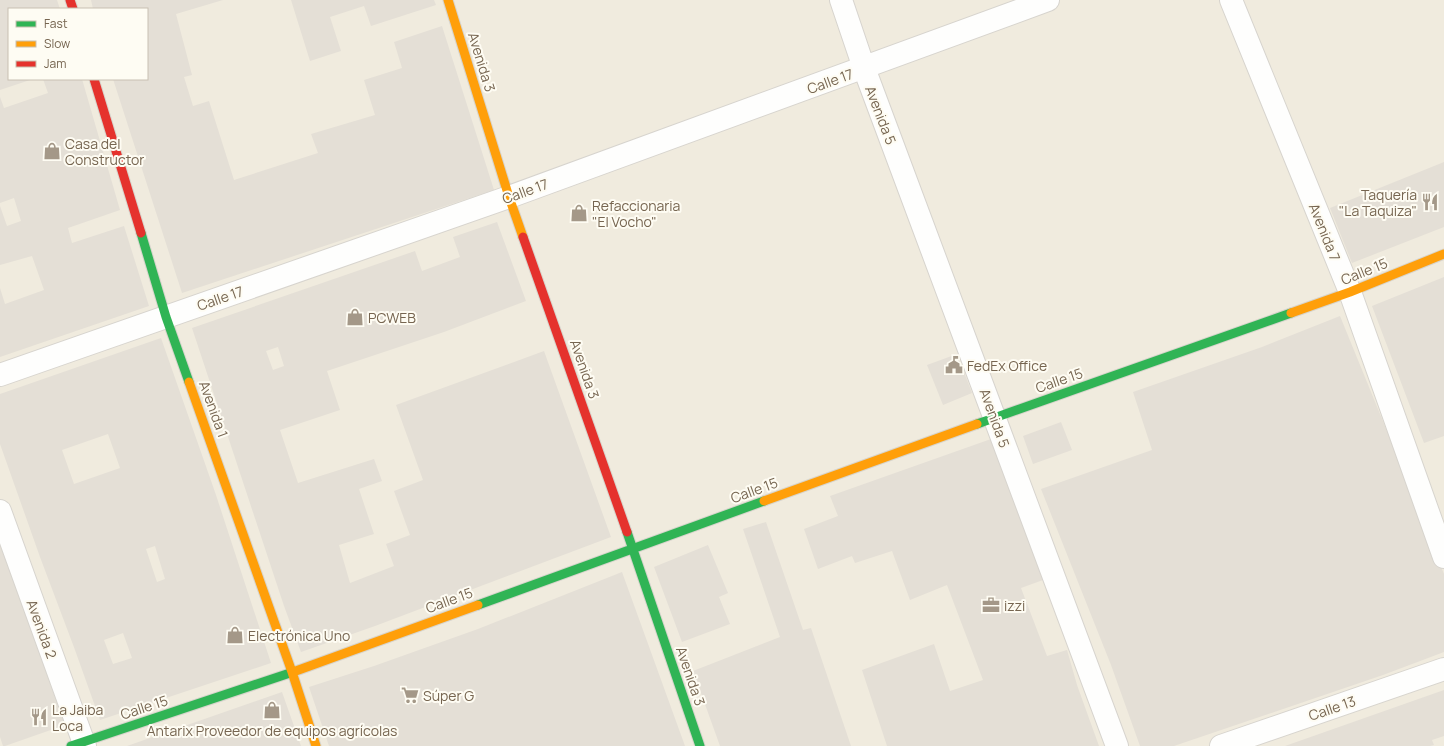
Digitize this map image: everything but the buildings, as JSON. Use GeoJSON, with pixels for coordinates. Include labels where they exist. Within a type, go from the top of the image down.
{"type":"FeatureCollection","features":[{"type":"Feature","properties":{"kind":"main road","name":"Avenida 3"},"geometry":{"type":"LineString","coordinates":[[448,0],[509,197],[633,549],[700,746]]}},
{"type":"Feature","properties":{"kind":"main road","name":"Avenida 1"},"geometry":{"type":"LineString","coordinates":[[94,80],[166,317],[292,672],[316,746]]}},
{"type":"Feature","properties":{"kind":"main road","name":"Calle 15"},"geometry":{"type":"LineString","coordinates":[[80,745],[292,672],[995,418],[1350,292],[1444,254]]}},
{"type":"Feature","properties":{"kind":"street","name":"Avenida 5"},"geometry":{"type":"LineString","coordinates":[[841,0],[864,68],[1117,746]]}},
{"type":"Feature","properties":{"kind":"street","name":"Calle 17"},"geometry":{"type":"LineString","coordinates":[[0,375],[509,197],[1048,0]]}},
{"type":"Feature","properties":{"kind":"street","name":"Avenida 7"},"geometry":{"type":"LineString","coordinates":[[1231,0],[1350,292],[1444,557]]}},
{"type":"Feature","properties":{"kind":"street","name":"Avenida 2"},"geometry":{"type":"LineString","coordinates":[[0,511],[80,745]]}},
{"type":"Feature","properties":{"kind":"street","name":"Calle 13"},"geometry":{"type":"LineString","coordinates":[[1221,746],[1444,669]]}},
{"type":"Feature","properties":{"kind":"shaded area"},"geometry":{"type":"Polygon","coordinates":[[[0,0],[1444,0],[1444,746],[0,746],[0,0]]]}},
{"type":"Feature","properties":{"kind":"traffic: fast"},"geometry":{"type":"LineString","coordinates":[[141,233],[166,317],[189,382]]}},
{"type":"Feature","properties":{"kind":"traffic: fast"},"geometry":{"type":"LineString","coordinates":[[977,424],[1291,313]]}},
{"type":"Feature","properties":{"kind":"traffic: fast"},"geometry":{"type":"LineString","coordinates":[[478,605],[764,501]]}},
{"type":"Feature","properties":{"kind":"traffic: fast"},"geometry":{"type":"LineString","coordinates":[[627,532],[700,746]]}},
{"type":"Feature","properties":{"kind":"traffic: fast"},"geometry":{"type":"LineString","coordinates":[[71,746],[293,672]]}},
{"type":"Feature","properties":{"kind":"traffic: slow"},"geometry":{"type":"LineString","coordinates":[[448,0],[509,197],[523,237]]}},
{"type":"Feature","properties":{"kind":"traffic: slow"},"geometry":{"type":"LineString","coordinates":[[1291,313],[1350,292],[1444,254]]}},
{"type":"Feature","properties":{"kind":"traffic: slow"},"geometry":{"type":"LineString","coordinates":[[189,382],[292,672],[316,746]]}},
{"type":"Feature","properties":{"kind":"traffic: slow"},"geometry":{"type":"LineString","coordinates":[[764,501],[977,424]]}},
{"type":"Feature","properties":{"kind":"traffic: slow"},"geometry":{"type":"LineString","coordinates":[[293,672],[478,605]]}},
{"type":"Feature","properties":{"kind":"traffic: jam"},"geometry":{"type":"LineString","coordinates":[[70,0],[73,8]]}},
{"type":"Feature","properties":{"kind":"traffic: jam"},"geometry":{"type":"LineString","coordinates":[[94,80],[141,233]]}},
{"type":"Feature","properties":{"kind":"traffic: jam"},"geometry":{"type":"LineString","coordinates":[[523,237],[627,532]]}},
{"type":"Feature","properties":{"kind":"place","name":"Casa del Constructor"},"geometry":{"type":"Point","coordinates":[52,151]}},
{"type":"Feature","properties":{"kind":"place","name":"Taquería \"La Taquiza\""},"geometry":{"type":"Point","coordinates":[1430,202]}},
{"type":"Feature","properties":{"kind":"place","name":"Refaccionaria \"El Vocho\""},"geometry":{"type":"Point","coordinates":[579,213]}},
{"type":"Feature","properties":{"kind":"place","name":"PCWEB"},"geometry":{"type":"Point","coordinates":[355,317]}},
{"type":"Feature","properties":{"kind":"place","name":"FedEx Office"},"geometry":{"type":"Point","coordinates":[954,365]}},
{"type":"Feature","properties":{"kind":"place","name":"izzi"},"geometry":{"type":"Point","coordinates":[991,605]}},
{"type":"Feature","properties":{"kind":"place","name":"Electrónica Uno"},"geometry":{"type":"Point","coordinates":[235,635]}},
{"type":"Feature","properties":{"kind":"place","name":"Súper G"},"geometry":{"type":"Point","coordinates":[410,695]}},
{"type":"Feature","properties":{"kind":"place","name":"Antarix Proveedor de equipos agrícolas"},"geometry":{"type":"Point","coordinates":[272,710]}},
{"type":"Feature","properties":{"kind":"place","name":"La Jaiba Loca"},"geometry":{"type":"Point","coordinates":[39,717]}}]}
